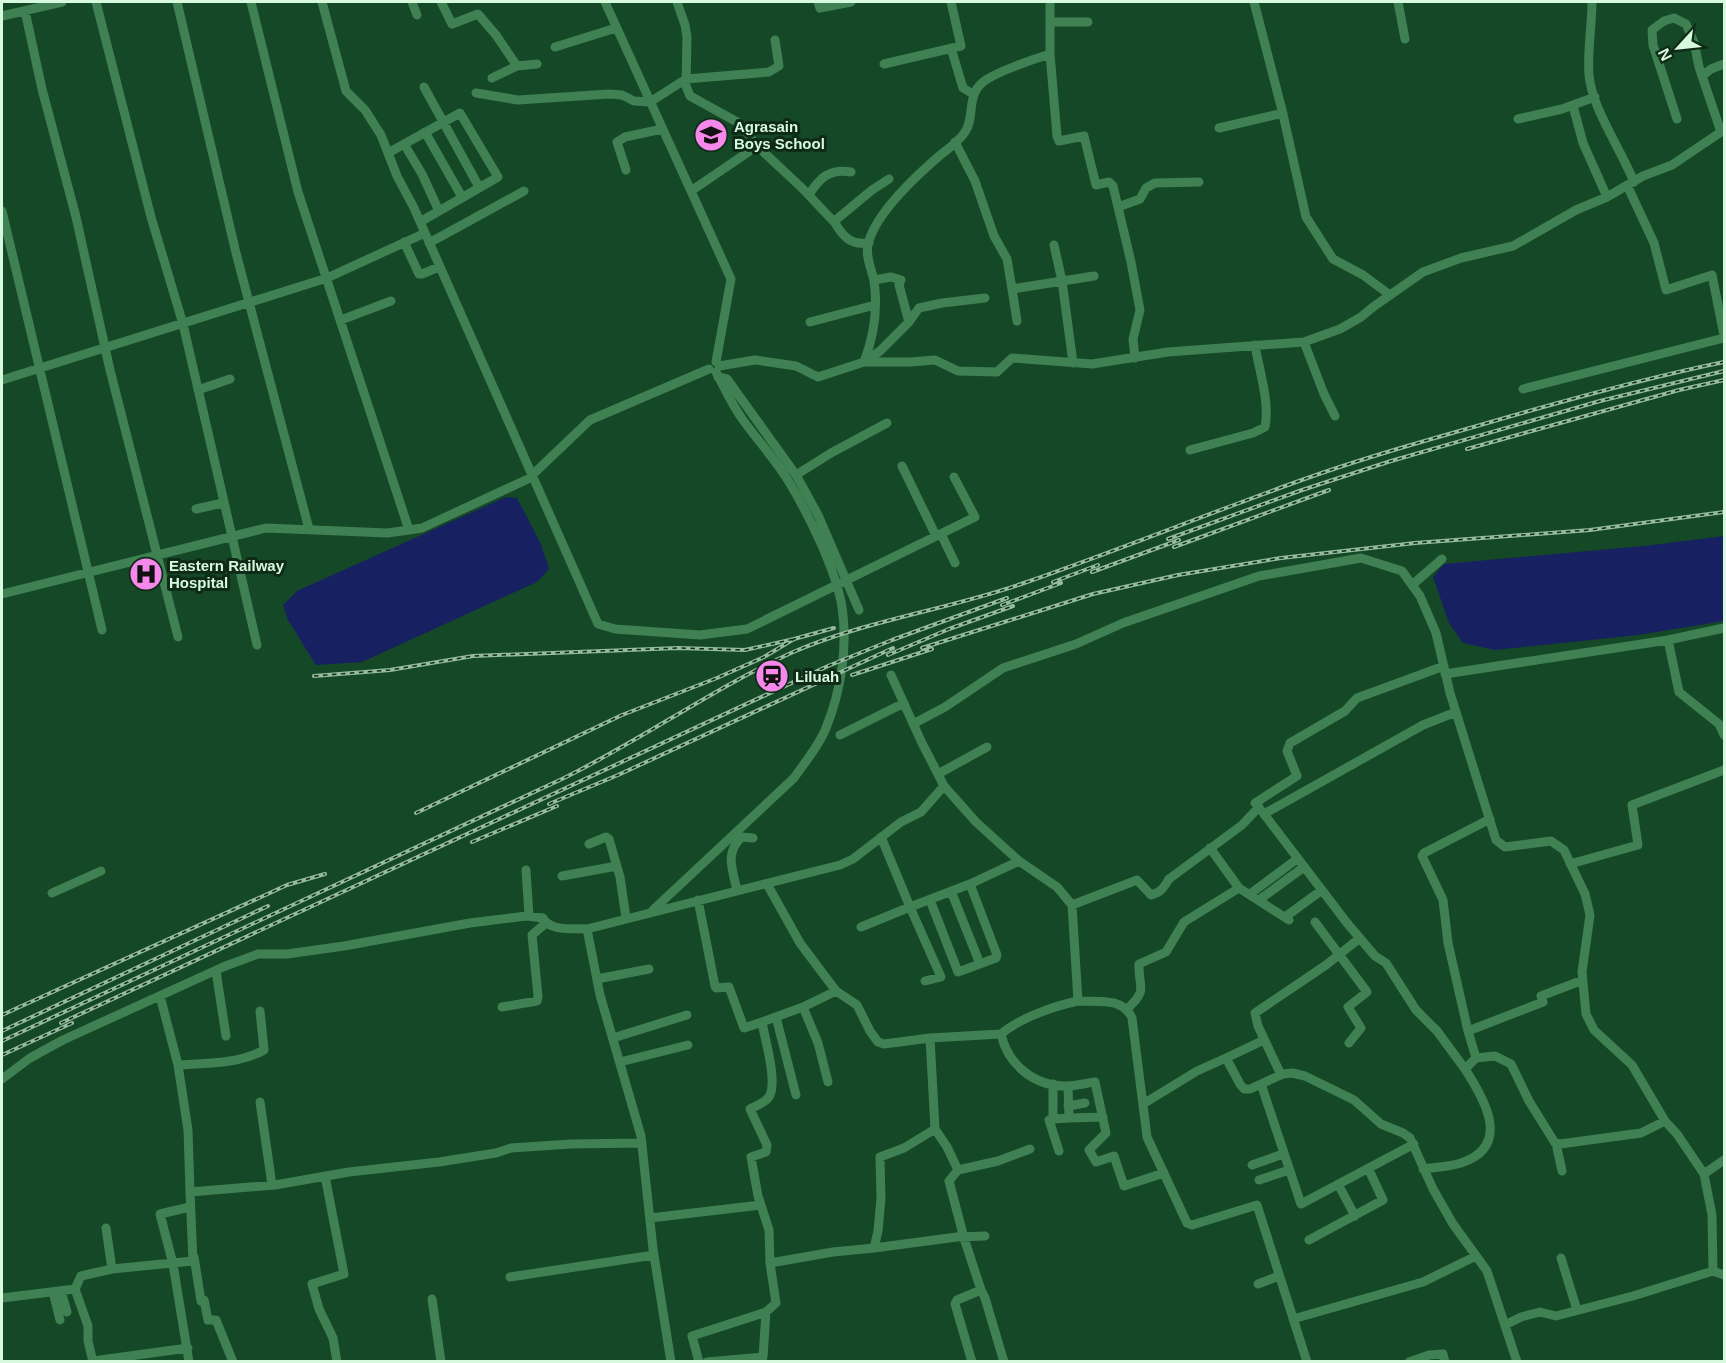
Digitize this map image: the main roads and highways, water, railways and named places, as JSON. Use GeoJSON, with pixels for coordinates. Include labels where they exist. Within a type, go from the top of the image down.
{"type":"FeatureCollection","features":[{"type":"Feature","properties":{"kind":"railway"},"geometry":{"type":"LineString","coordinates":[[2,1041],[562,779],[791,653],[877,623],[966,601],[1024,583],[1321,473],[1365,459],[1569,400],[1724,362]]}},
{"type":"Feature","properties":{"kind":"railway"},"geometry":{"type":"LineString","coordinates":[[1168,539],[1302,490],[1391,461],[1600,401],[1724,371]]}},
{"type":"Feature","properties":{"kind":"railway"},"geometry":{"type":"LineString","coordinates":[[1467,449],[1679,390],[1724,380]]}},
{"type":"Feature","properties":{"kind":"railway"},"geometry":{"type":"LineString","coordinates":[[1174,547],[1329,490]]}},
{"type":"Feature","properties":{"kind":"railway"},"geometry":{"type":"LineString","coordinates":[[922,648],[1093,594],[1178,575],[1281,558],[1415,543],[1590,530],[1724,512]]}},
{"type":"Feature","properties":{"kind":"railway"},"geometry":{"type":"LineString","coordinates":[[1092,572],[1179,540]]}},
{"type":"Feature","properties":{"kind":"railway"},"geometry":{"type":"LineString","coordinates":[[1053,582],[1098,565]]}},
{"type":"Feature","properties":{"kind":"railway"},"geometry":{"type":"LineString","coordinates":[[1002,605],[1061,583]]}},
{"type":"Feature","properties":{"kind":"railway"},"geometry":{"type":"LineString","coordinates":[[61,1023],[828,666],[1007,598]]}},
{"type":"Feature","properties":{"kind":"railway"},"geometry":{"type":"LineString","coordinates":[[888,655],[949,629],[1013,606]]}},
{"type":"Feature","properties":{"kind":"railway"},"geometry":{"type":"LineString","coordinates":[[416,813],[622,715],[717,678],[764,657],[794,639],[834,628]]}},
{"type":"Feature","properties":{"kind":"railway"},"geometry":{"type":"LineString","coordinates":[[314,676],[390,670],[473,656],[678,648],[745,650],[794,639]]}},
{"type":"Feature","properties":{"kind":"railway"},"geometry":{"type":"LineString","coordinates":[[549,804],[618,775],[893,648]]}},
{"type":"Feature","properties":{"kind":"railway"},"geometry":{"type":"LineString","coordinates":[[852,675],[932,649]]}},
{"type":"Feature","properties":{"kind":"railway"},"geometry":{"type":"LineString","coordinates":[[472,842],[557,806]]}},
{"type":"Feature","properties":{"kind":"railway"},"geometry":{"type":"LineString","coordinates":[[2,1015],[287,885],[325,874]]}},
{"type":"Feature","properties":{"kind":"railway"},"geometry":{"type":"LineString","coordinates":[[2,1031],[268,906]]}},
{"type":"Feature","properties":{"kind":"railway"},"geometry":{"type":"LineString","coordinates":[[2,1055],[72,1023]]}},
{"type":"Feature","properties":{"kind":"place","name":"Agrasain Boys School"},"geometry":{"type":"Point","coordinates":[711,135]}},
{"type":"Feature","properties":{"kind":"place","name":"Eastern Railway Hospital"},"geometry":{"type":"Point","coordinates":[146,574]}},
{"type":"Feature","properties":{"kind":"place","name":"Liluah"},"geometry":{"type":"Point","coordinates":[772,676]}}]}
